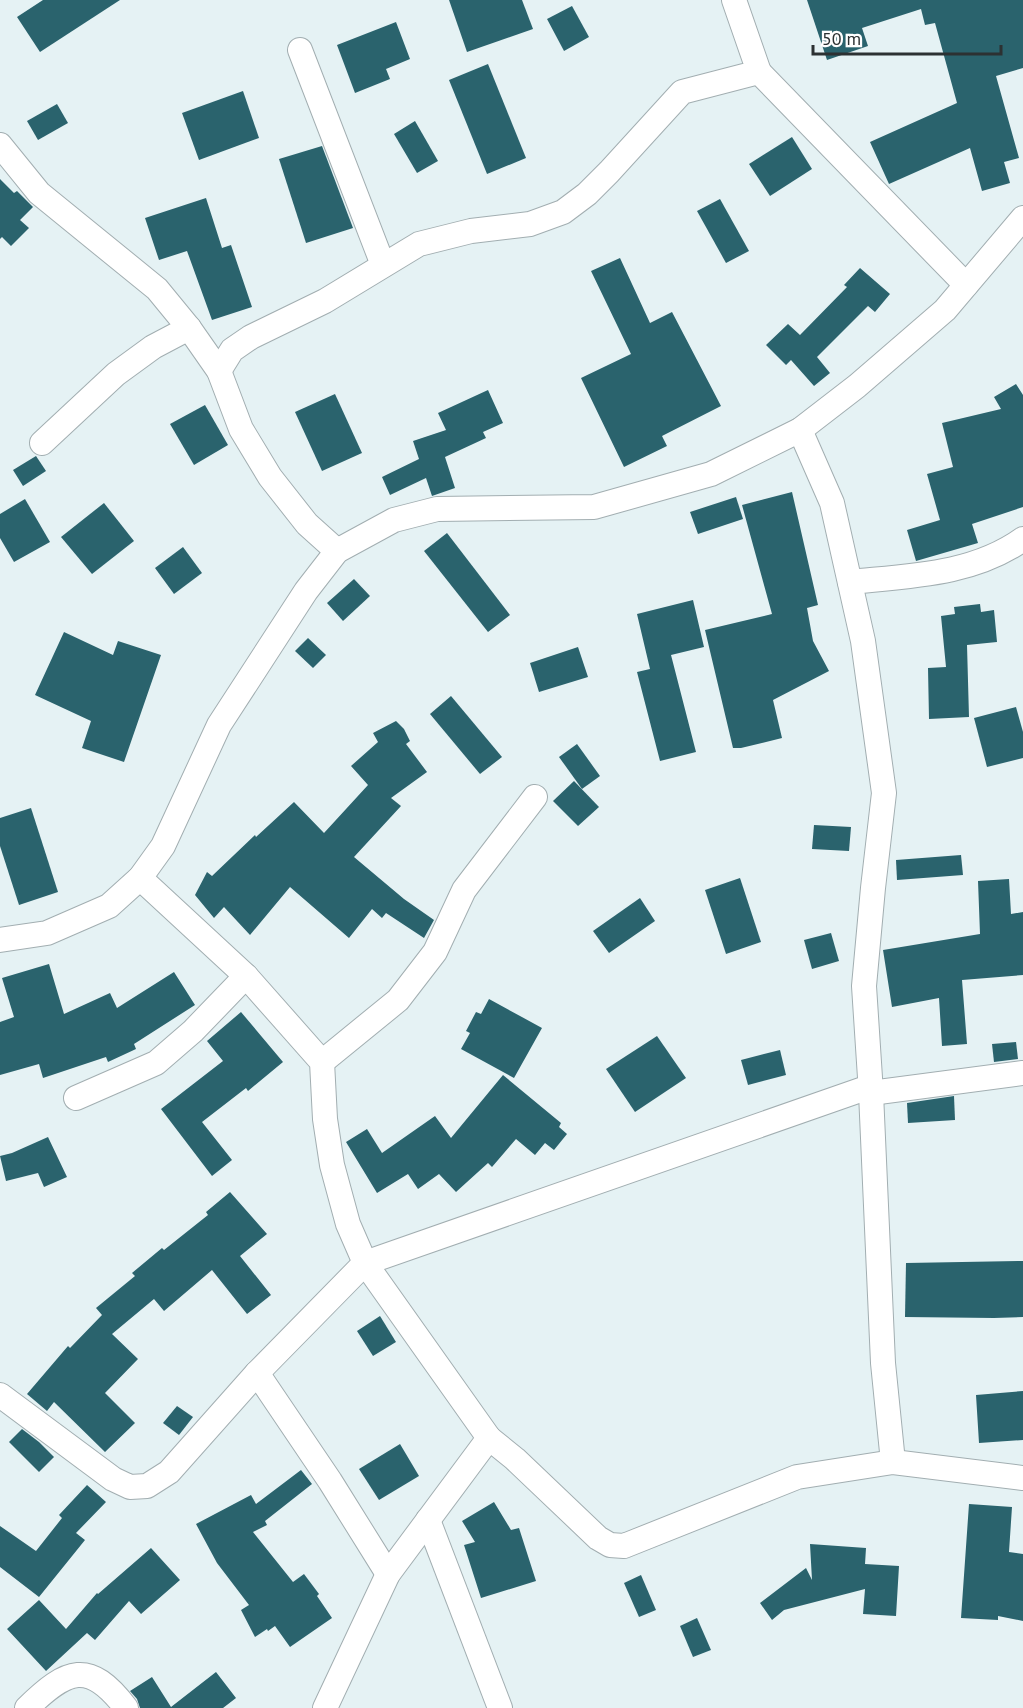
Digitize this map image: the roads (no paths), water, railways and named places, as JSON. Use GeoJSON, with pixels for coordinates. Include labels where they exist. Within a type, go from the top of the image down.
{"type":"FeatureCollection","features":[{"type":"Feature","properties":{"kind":"street"},"geometry":{"type":"LineString","coordinates":[[734,0],[759,72],[966,285]]}},
{"type":"Feature","properties":{"kind":"street"},"geometry":{"type":"LineString","coordinates":[[300,50],[383,265]]}},
{"type":"Feature","properties":{"kind":"street"},"geometry":{"type":"LineString","coordinates":[[219,371],[232,350],[251,337],[325,301],[419,244],[471,231],[530,224],[563,212],[587,194],[609,172],[682,92],[759,72]]}},
{"type":"Feature","properties":{"kind":"street"},"geometry":{"type":"LineString","coordinates":[[0,145],[39,193],[157,289],[189,328],[219,371],[241,429],[270,477],[307,524],[337,551]]}},
{"type":"Feature","properties":{"kind":"street"},"geometry":{"type":"LineString","coordinates":[[0,940],[48,933],[109,906],[140,878],[164,846],[219,725],[306,591],[337,551],[394,520],[437,509],[594,507],[711,474],[800,430],[857,386],[945,310],[1023,218]]}},
{"type":"Feature","properties":{"kind":"street"},"geometry":{"type":"LineString","coordinates":[[42,443],[116,374],[153,348],[189,328]]}},
{"type":"Feature","properties":{"kind":"street"},"geometry":{"type":"LineString","coordinates":[[800,430],[832,503],[863,641],[885,793],[864,986],[882,1363],[893,1462]]}},
{"type":"Feature","properties":{"kind":"street"},"geometry":{"type":"LineString","coordinates":[[850,582],[927,574],[981,562],[1023,539]]}},
{"type":"Feature","properties":{"kind":"street"},"geometry":{"type":"LineString","coordinates":[[322,1062],[398,1000],[435,952],[464,890],[535,797]]}},
{"type":"Feature","properties":{"kind":"street"},"geometry":{"type":"LineString","coordinates":[[140,878],[246,976],[322,1062],[325,1119],[332,1166],[348,1224],[365,1263],[489,1438],[515,1459],[598,1538],[610,1545],[624,1546],[796,1478],[893,1462],[1023,1478]]}},
{"type":"Feature","properties":{"kind":"street"},"geometry":{"type":"LineString","coordinates":[[76,1098],[156,1063],[193,1031],[246,976]]}},
{"type":"Feature","properties":{"kind":"street"},"geometry":{"type":"LineString","coordinates":[[0,1395],[113,1479],[130,1487],[147,1486],[169,1472],[256,1372],[365,1263],[870,1090],[1023,1073]]}},
{"type":"Feature","properties":{"kind":"street"},"geometry":{"type":"LineString","coordinates":[[256,1372],[330,1481],[388,1574]]}},
{"type":"Feature","properties":{"kind":"street"},"geometry":{"type":"LineString","coordinates":[[325,1708],[388,1574],[489,1438]]}},
{"type":"Feature","properties":{"kind":"street"},"geometry":{"type":"LineString","coordinates":[[428,1520],[500,1708]]}},
{"type":"Feature","properties":{"kind":"street"},"geometry":{"type":"LineString","coordinates":[[27,1708],[45,1690],[66,1677],[91,1675],[112,1689],[126,1708]]}}]}
